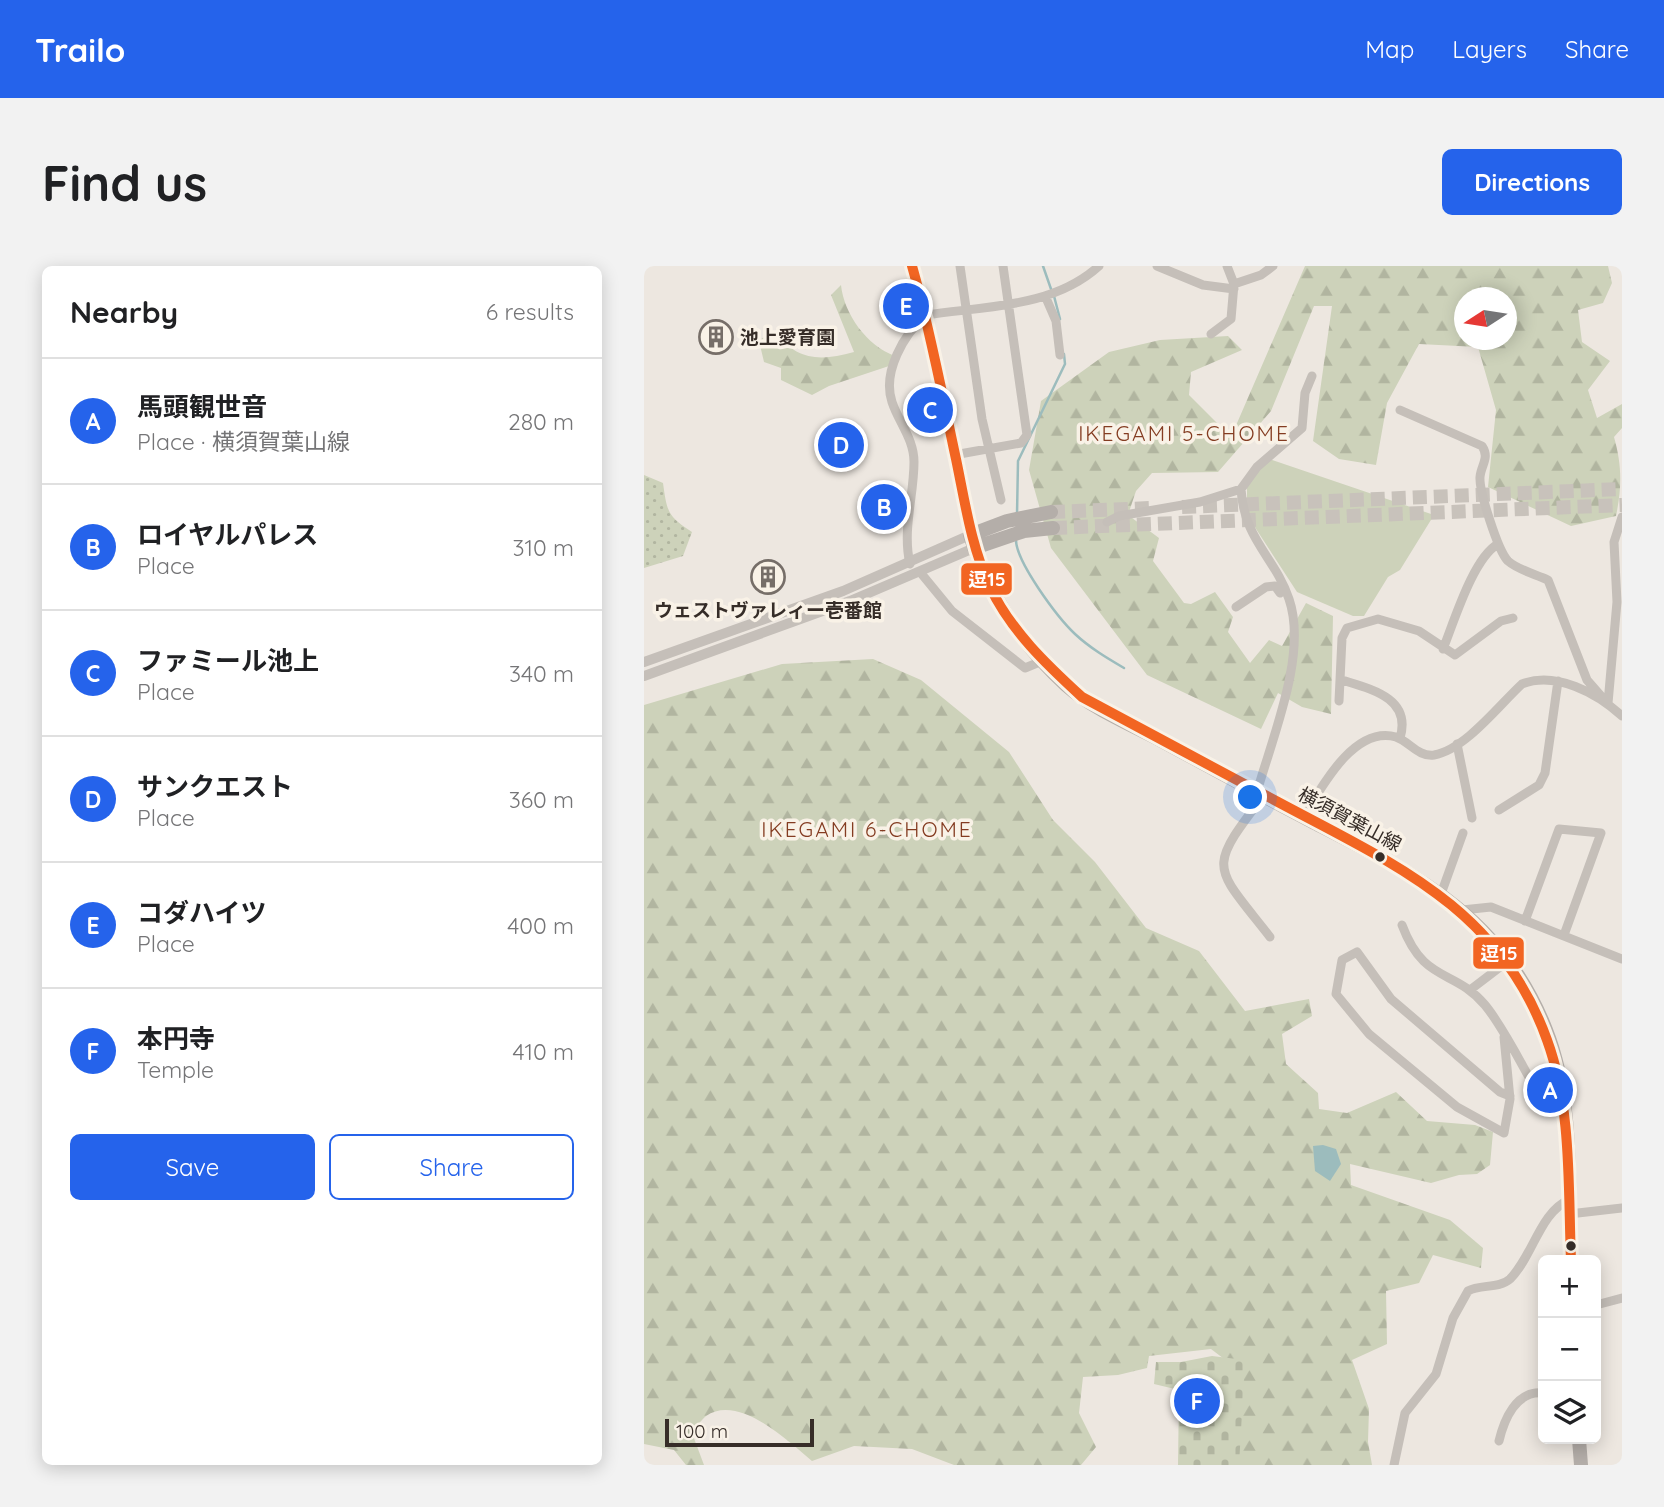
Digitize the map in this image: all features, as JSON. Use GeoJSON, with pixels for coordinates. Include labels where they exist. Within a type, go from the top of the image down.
{"type":"FeatureCollection","features":[{"type":"Feature","properties":{"kind":"main road"},"geometry":{"type":"LineString","coordinates":[[972,541],[1007,521],[1051,512]]}},
{"type":"Feature","properties":{"kind":"main road"},"geometry":{"type":"LineString","coordinates":[[972,541],[1053,528]]}},
{"type":"Feature","properties":{"kind":"main road","name":"横須賀葉山線"},"geometry":{"type":"LineString","coordinates":[[972,541],[1000,605],[1042,661],[1082,696],[1412,873],[1462,910],[1496,945],[1508,961],[1545,1029],[1557,1066],[1571,1255]]}},
{"type":"Feature","properties":{"kind":"main road"},"geometry":{"type":"LineString","coordinates":[[1579,1444],[1581,1465]]}},
{"type":"Feature","properties":{"kind":"street"},"geometry":{"type":"LineString","coordinates":[[912,266],[926,315],[972,541]]}},
{"type":"Feature","properties":{"kind":"street"},"geometry":{"type":"LineString","coordinates":[[960,266],[988,449],[1001,500]]}},
{"type":"Feature","properties":{"kind":"street"},"geometry":{"type":"LineString","coordinates":[[954,455],[1021,443],[1027,435],[1003,266]]}},
{"type":"Feature","properties":{"kind":"street"},"geometry":{"type":"LineString","coordinates":[[910,564],[906,546],[914,460],[910,437],[890,390],[899,352],[914,326],[926,315],[1046,298],[1077,284],[1099,266]]}},
{"type":"Feature","properties":{"kind":"street"},"geometry":{"type":"LineString","coordinates":[[1157,266],[1203,285],[1234,286],[1261,275],[1273,266]]}},
{"type":"Feature","properties":{"kind":"street"},"geometry":{"type":"LineString","coordinates":[[1211,334],[1231,319],[1234,286],[1227,266]]}},
{"type":"Feature","properties":{"kind":"street"},"geometry":{"type":"LineString","coordinates":[[1046,298],[1056,321],[1060,355]]}},
{"type":"Feature","properties":{"kind":"street"},"geometry":{"type":"LineString","coordinates":[[1107,522],[1119,516],[1200,502],[1241,489],[1256,467],[1302,428],[1304,393],[1312,376]]}},
{"type":"Feature","properties":{"kind":"street"},"geometry":{"type":"LineString","coordinates":[[1400,410],[1482,446],[1486,459],[1480,478],[1498,544],[1506,559],[1548,580],[1587,680],[1622,716]]}},
{"type":"Feature","properties":{"kind":"street"},"geometry":{"type":"LineString","coordinates":[[1241,489],[1243,514],[1248,527],[1289,598],[1295,624],[1293,661],[1261,793],[1230,840],[1222,858],[1229,885],[1270,937]]}},
{"type":"Feature","properties":{"kind":"street"},"geometry":{"type":"LineString","coordinates":[[1606,701],[1616,602],[1618,561],[1614,542],[1622,517]]}},
{"type":"Feature","properties":{"kind":"street"},"geometry":{"type":"LineString","coordinates":[[644,663],[800,608],[972,541]]}},
{"type":"Feature","properties":{"kind":"street"},"geometry":{"type":"LineString","coordinates":[[644,676],[850,601],[920,572],[972,541]]}},
{"type":"Feature","properties":{"kind":"street"},"geometry":{"type":"LineString","coordinates":[[1443,649],[1467,589],[1490,549],[1498,544]]}},
{"type":"Feature","properties":{"kind":"street"},"geometry":{"type":"LineString","coordinates":[[920,572],[952,611],[1025,668],[1042,661]]}},
{"type":"Feature","properties":{"kind":"street"},"geometry":{"type":"LineString","coordinates":[[1236,607],[1266,587],[1275,586],[1284,599],[1289,598]]}},
{"type":"Feature","properties":{"kind":"street"},"geometry":{"type":"LineString","coordinates":[[1339,701],[1342,638],[1347,628],[1378,619],[1419,631],[1455,655],[1501,621],[1514,618]]}},
{"type":"Feature","properties":{"kind":"street"},"geometry":{"type":"LineString","coordinates":[[1304,817],[1335,765],[1380,736],[1400,738],[1424,754],[1433,755],[1457,744],[1522,684],[1535,679],[1558,681],[1606,701]]}},
{"type":"Feature","properties":{"kind":"street"},"geometry":{"type":"LineString","coordinates":[[1342,680],[1385,694],[1403,717],[1400,738]]}},
{"type":"Feature","properties":{"kind":"street"},"geometry":{"type":"LineString","coordinates":[[1499,810],[1539,785],[1545,773],[1558,681]]}},
{"type":"Feature","properties":{"kind":"street"},"geometry":{"type":"LineString","coordinates":[[1457,744],[1472,818]]}},
{"type":"Feature","properties":{"kind":"street"},"geometry":{"type":"LineString","coordinates":[[1525,920],[1559,829],[1601,833],[1564,935]]}},
{"type":"Feature","properties":{"kind":"street"},"geometry":{"type":"LineString","coordinates":[[1441,894],[1463,833]]}},
{"type":"Feature","properties":{"kind":"street"},"geometry":{"type":"LineString","coordinates":[[1462,910],[1491,907],[1622,959]]}},
{"type":"Feature","properties":{"kind":"street"},"geometry":{"type":"LineString","coordinates":[[1402,925],[1419,959],[1436,973],[1470,990],[1487,1007],[1544,1103]]}},
{"type":"Feature","properties":{"kind":"street"},"geometry":{"type":"LineString","coordinates":[[1504,1037],[1510,1096],[1504,1133],[1457,1107],[1357,1022],[1336,994],[1342,960],[1357,953],[1391,999],[1500,1092],[1510,1096]]}},
{"type":"Feature","properties":{"kind":"street"},"geometry":{"type":"LineString","coordinates":[[1470,990],[1508,961]]}},
{"type":"Feature","properties":{"kind":"street"},"geometry":{"type":"LineString","coordinates":[[1394,1465],[1405,1413],[1436,1374],[1459,1305],[1474,1288],[1507,1282],[1530,1253],[1545,1220],[1560,1203],[1569,1207],[1622,1208]]}},
{"type":"Feature","properties":{"kind":"street"},"geometry":{"type":"LineString","coordinates":[[1601,1304],[1622,1298]]}},
{"type":"Feature","properties":{"kind":"street"},"geometry":{"type":"LineString","coordinates":[[1499,1441],[1510,1410],[1528,1395],[1538,1394]]}},
{"type":"Feature","properties":{"kind":"green space"},"geometry":{"type":"Polygon","coordinates":[[[1305,266],[1608,266],[1612,283],[1603,303],[1578,310],[1582,342],[1610,361],[1588,390],[1597,418],[1622,404],[1622,428],[1614,437],[1620,476],[1616,516],[1571,526],[1488,487],[1496,410],[1479,350],[1517,350],[1517,287],[1454,287],[1454,346],[1419,344],[1387,403],[1376,465],[1339,459],[1313,441],[1332,306],[1314,306],[1271,411],[1218,472],[1152,473],[1136,491],[1128,515],[1159,538],[1153,561],[1184,603],[1191,604],[1215,592],[1233,617],[1228,632],[1250,663],[1269,640],[1282,646],[1306,603],[1333,616],[1331,714],[1302,707],[1278,693],[1261,729],[1147,675],[1051,548],[1029,470],[1041,401],[1109,352],[1160,340],[1228,336],[1242,350],[1191,372],[1189,395],[1231,437],[1305,266]]]}},
{"type":"Feature","properties":{"kind":"green space"},"geometry":{"type":"Polygon","coordinates":[[[841,285],[847,307],[859,328],[875,345],[895,356],[889,366],[829,386],[812,395],[781,380],[781,368],[764,362],[759,341],[772,330],[790,348],[809,356],[830,357],[854,352],[831,295],[841,285]]]}},
{"type":"Feature","properties":{"kind":"green space"},"geometry":{"type":"Polygon","coordinates":[[[1269,459],[1434,515],[1400,570],[1388,577],[1364,616],[1353,616],[1297,592],[1247,515],[1247,481],[1269,459]]]}},
{"type":"Feature","properties":{"kind":"green space"},"geometry":{"type":"Polygon","coordinates":[[[644,475],[663,483],[670,512],[677,522],[692,532],[683,556],[644,568],[644,475]]]}},
{"type":"Feature","properties":{"kind":"green space"},"geometry":{"type":"Polygon","coordinates":[[[873,659],[921,680],[1009,752],[1053,820],[1095,862],[1146,928],[1199,951],[1245,1011],[1309,999],[1312,1016],[1282,1034],[1286,1064],[1318,1093],[1319,1109],[1347,1113],[1396,1092],[1427,1121],[1475,1125],[1493,1132],[1490,1165],[1477,1174],[1459,1175],[1431,1183],[1350,1164],[1351,1185],[1450,1220],[1483,1248],[1481,1268],[1433,1255],[1419,1283],[1386,1291],[1387,1344],[1352,1360],[1369,1409],[1368,1442],[1372,1465],[1231,1465],[1232,1365],[1211,1349],[1149,1356],[1147,1368],[1118,1375],[1083,1377],[1079,1413],[1096,1447],[1081,1465],[954,1465],[912,1449],[854,1446],[812,1461],[763,1423],[733,1411],[719,1411],[706,1416],[692,1433],[704,1465],[686,1465],[674,1450],[644,1444],[644,705],[782,664],[873,659]]]}},
{"type":"Feature","properties":{"kind":"green space"},"geometry":{"type":"Polygon","coordinates":[[[1212,1356],[1245,1360],[1239,1465],[1178,1465],[1179,1390],[1154,1384],[1156,1362],[1181,1362],[1212,1356]]]}},
{"type":"Feature","properties":{"kind":"water"},"geometry":{"type":"Polygon","coordinates":[[[1323,1145],[1336,1149],[1341,1164],[1330,1181],[1315,1171],[1313,1146],[1323,1145]]]}},
{"type":"Feature","properties":{"kind":"waterway"},"geometry":{"type":"LineString","coordinates":[[1043,266],[1051,289]]}},
{"type":"Feature","properties":{"kind":"waterway"},"geometry":{"type":"LineString","coordinates":[[1054,296],[1060,319]]}},
{"type":"Feature","properties":{"kind":"waterway"},"geometry":{"type":"LineString","coordinates":[[1017,515],[1018,461],[1065,364],[1064,354]]}},
{"type":"Feature","properties":{"kind":"waterway"},"geometry":{"type":"LineString","coordinates":[[1016,539],[1022,561],[1058,616],[1087,644],[1124,668]]}},
{"type":"Feature","properties":{"kind":"tunnel"},"geometry":{"type":"LineString","coordinates":[[1182,507],[1622,489]]}},
{"type":"Feature","properties":{"kind":"tunnel"},"geometry":{"type":"LineString","coordinates":[[1053,528],[1622,505]]}},
{"type":"Feature","properties":{"kind":"tunnel"},"geometry":{"type":"LineString","coordinates":[[1051,512],[1151,508]]}},
{"type":"Feature","properties":{"kind":"transit line","name":"逗15"},"geometry":{"type":"LineString","coordinates":[[912,266],[973,540],[990,587],[1008,618],[1043,660],[1082,697],[1401,869],[1438,894],[1471,923],[1501,956],[1527,994],[1555,1066],[1565,1121],[1571,1255]]}},
{"type":"Feature","properties":{"kind":"place","name":"コダハイツ"},"geometry":{"type":"Point","coordinates":[906,306]}},
{"type":"Feature","properties":{"kind":"place","name":"池上愛育園"},"geometry":{"type":"Point","coordinates":[716,337]}},
{"type":"Feature","properties":{"kind":"place","name":"ファミール池上"},"geometry":{"type":"Point","coordinates":[930,410]}},
{"type":"Feature","properties":{"kind":"place","name":"サンクエスト"},"geometry":{"type":"Point","coordinates":[841,445]}},
{"type":"Feature","properties":{"kind":"place","name":"ロイヤルパレス"},"geometry":{"type":"Point","coordinates":[884,507]}},
{"type":"Feature","properties":{"kind":"place","name":"ウェストヴァレィー壱番館"},"geometry":{"type":"Point","coordinates":[768,577]}},
{"type":"Feature","properties":{"kind":"place","name":"馬頭観世音"},"geometry":{"type":"Point","coordinates":[1550,1090]}},
{"type":"Feature","properties":{"kind":"place","name":"本円寺"},"geometry":{"type":"Point","coordinates":[1197,1401]}},
{"type":"Feature","properties":{"kind":"district","name":"IKEGAMI 5-CHOME"},"geometry":{"type":"Point","coordinates":[1184,433]}},
{"type":"Feature","properties":{"kind":"district","name":"IKEGAMI 6-CHOME"},"geometry":{"type":"Point","coordinates":[867,829]}}]}
